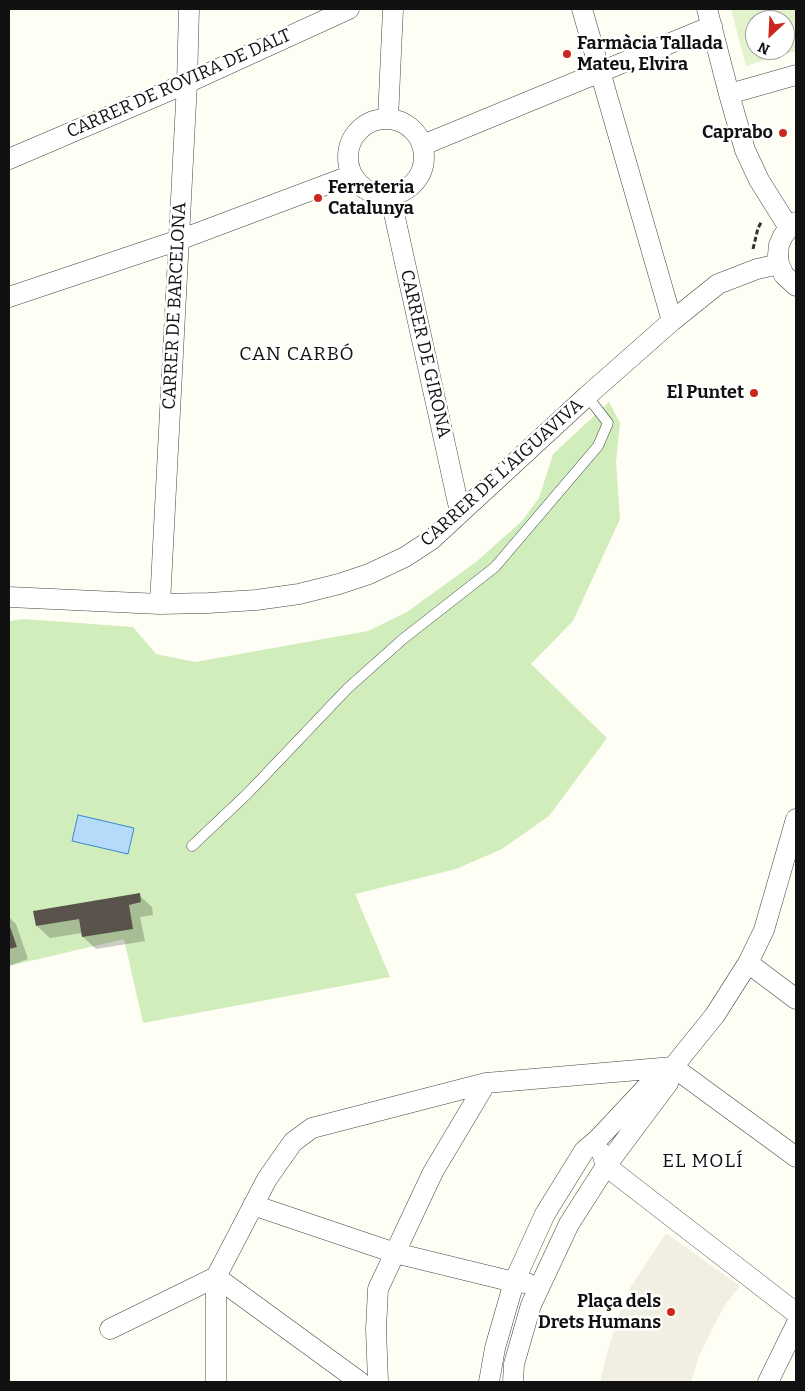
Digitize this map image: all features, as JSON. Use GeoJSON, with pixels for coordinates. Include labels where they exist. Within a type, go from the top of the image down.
{"type":"FeatureCollection","features":[{"type":"Feature","properties":{"kind":"street","name":"CARRER DE BARCELONA"},"geometry":{"type":"LineString","coordinates":[[160,604],[187,83],[189,9]]}},
{"type":"Feature","properties":{"kind":"street","name":"CARRER DE ROVIRA DE DALT"},"geometry":{"type":"LineString","coordinates":[[9,159],[187,83],[349,9]]}},
{"type":"Feature","properties":{"kind":"street"},"geometry":{"type":"LineString","coordinates":[[388,119],[394,9]]}},
{"type":"Feature","properties":{"kind":"street"},"geometry":{"type":"LineString","coordinates":[[582,9],[672,321]]}},
{"type":"Feature","properties":{"kind":"street"},"geometry":{"type":"LineString","coordinates":[[422,145],[600,72],[710,18],[745,150],[752,166],[792,225],[783,236],[779,245],[779,264],[784,275],[796,286]]}},
{"type":"Feature","properties":{"kind":"street"},"geometry":{"type":"LineString","coordinates":[[729,94],[796,75]]}},
{"type":"Feature","properties":{"kind":"street"},"geometry":{"type":"LineString","coordinates":[[388,119],[406,124],[418,136],[422,145],[423,166],[417,179],[403,192],[390,195],[369,192],[360,185],[349,168],[348,155],[351,142],[358,130],[374,121],[388,119]]}},
{"type":"Feature","properties":{"kind":"street"},"geometry":{"type":"LineString","coordinates":[[9,297],[179,240],[352,175]]}},
{"type":"Feature","properties":{"kind":"street","name":"CARRER DE GIRONA"},"geometry":{"type":"LineString","coordinates":[[390,195],[460,512]]}},
{"type":"Feature","properties":{"kind":"street","name":"CARRER DE L'AIGUAVIVA"},"geometry":{"type":"LineString","coordinates":[[9,597],[160,604],[256,600],[299,594],[369,574],[405,557],[431,540],[587,396],[672,321],[718,284],[757,269],[779,264]]}},
{"type":"Feature","properties":{"kind":"street"},"geometry":{"type":"LineString","coordinates":[[489,1382],[495,1348],[514,1282],[545,1214],[584,1151],[598,1139],[656,1077],[673,1067],[715,1015],[748,963],[764,930],[796,819]]}},
{"type":"Feature","properties":{"kind":"street"},"geometry":{"type":"LineString","coordinates":[[748,963],[796,999]]}},
{"type":"Feature","properties":{"kind":"street"},"geometry":{"type":"LineString","coordinates":[[513,1382],[514,1364],[531,1304],[569,1224],[606,1166],[668,1083],[673,1067]]}},
{"type":"Feature","properties":{"kind":"street"},"geometry":{"type":"LineString","coordinates":[[216,1382],[216,1277],[267,1179],[293,1142],[312,1128],[486,1083],[673,1067],[796,1157]]}},
{"type":"Feature","properties":{"kind":"street"},"geometry":{"type":"LineString","coordinates":[[378,1382],[376,1329],[378,1289],[433,1172],[486,1083]]}},
{"type":"Feature","properties":{"kind":"street"},"geometry":{"type":"LineString","coordinates":[[598,1139],[606,1166],[796,1313]]}},
{"type":"Feature","properties":{"kind":"street"},"geometry":{"type":"LineString","coordinates":[[253,1205],[394,1253],[514,1282],[541,1284]]}},
{"type":"Feature","properties":{"kind":"street"},"geometry":{"type":"LineString","coordinates":[[110,1329],[216,1277]]}},
{"type":"Feature","properties":{"kind":"street"},"geometry":{"type":"LineString","coordinates":[[216,1277],[360,1382]]}},
{"type":"Feature","properties":{"kind":"street"},"geometry":{"type":"LineString","coordinates":[[768,1382],[796,1325]]}},
{"type":"Feature","properties":{"kind":"lane"},"geometry":{"type":"LineString","coordinates":[[192,846],[248,793],[348,688],[403,639],[495,567],[598,446],[608,423],[587,396]]}},
{"type":"Feature","properties":{"kind":"green space"},"geometry":{"type":"Polygon","coordinates":[[[731,9],[796,9],[795,51],[795,10],[745,10],[745,60],[766,60],[746,66],[731,9]]]}},
{"type":"Feature","properties":{"kind":"green space"},"geometry":{"type":"Polygon","coordinates":[[[609,402],[620,423],[616,462],[620,519],[573,621],[531,664],[607,738],[549,816],[502,849],[456,869],[355,894],[390,977],[143,1023],[124,939],[9,966],[9,621],[24,619],[133,627],[156,654],[195,662],[368,631],[407,612],[476,562],[522,521],[539,498],[553,454],[609,402]]]}},
{"type":"Feature","properties":{"kind":"shaded area","name":"Plaça dels Drets Humans"},"geometry":{"type":"Polygon","coordinates":[[[666,1233],[740,1286],[725,1305],[712,1329],[699,1356],[691,1382],[600,1382],[618,1318],[630,1288],[666,1233]]]}},
{"type":"Feature","properties":{"kind":"water"},"geometry":{"type":"Polygon","coordinates":[[[78,815],[134,828],[128,854],[72,841],[78,815]]]}},
{"type":"Feature","properties":{"kind":"building"},"geometry":{"type":"Polygon","coordinates":[[[140,893],[141,902],[129,905],[133,929],[82,937],[79,919],[36,926],[33,911],[140,893]]]}},
{"type":"Feature","properties":{"kind":"building"},"geometry":{"type":"Polygon","coordinates":[[[9,924],[17,947],[9,949],[9,924]]]}},
{"type":"Feature","properties":{"kind":"place","name":"Farmàcia Tallada Mateu, Elvira"},"geometry":{"type":"Point","coordinates":[567,54]}},
{"type":"Feature","properties":{"kind":"place","name":"Caprabo"},"geometry":{"type":"Point","coordinates":[783,133]}},
{"type":"Feature","properties":{"kind":"place","name":"Ferreteria Catalunya"},"geometry":{"type":"Point","coordinates":[318,198]}},
{"type":"Feature","properties":{"kind":"place","name":"El Puntet"},"geometry":{"type":"Point","coordinates":[754,393]}},
{"type":"Feature","properties":{"kind":"place","name":"Plaça dels Drets Humans"},"geometry":{"type":"Point","coordinates":[671,1312]}},
{"type":"Feature","properties":{"kind":"district","name":"CAN CARBÓ"},"geometry":{"type":"Point","coordinates":[297,355]}},
{"type":"Feature","properties":{"kind":"district","name":"EL MOLÍ"},"geometry":{"type":"Point","coordinates":[703,1162]}}]}
